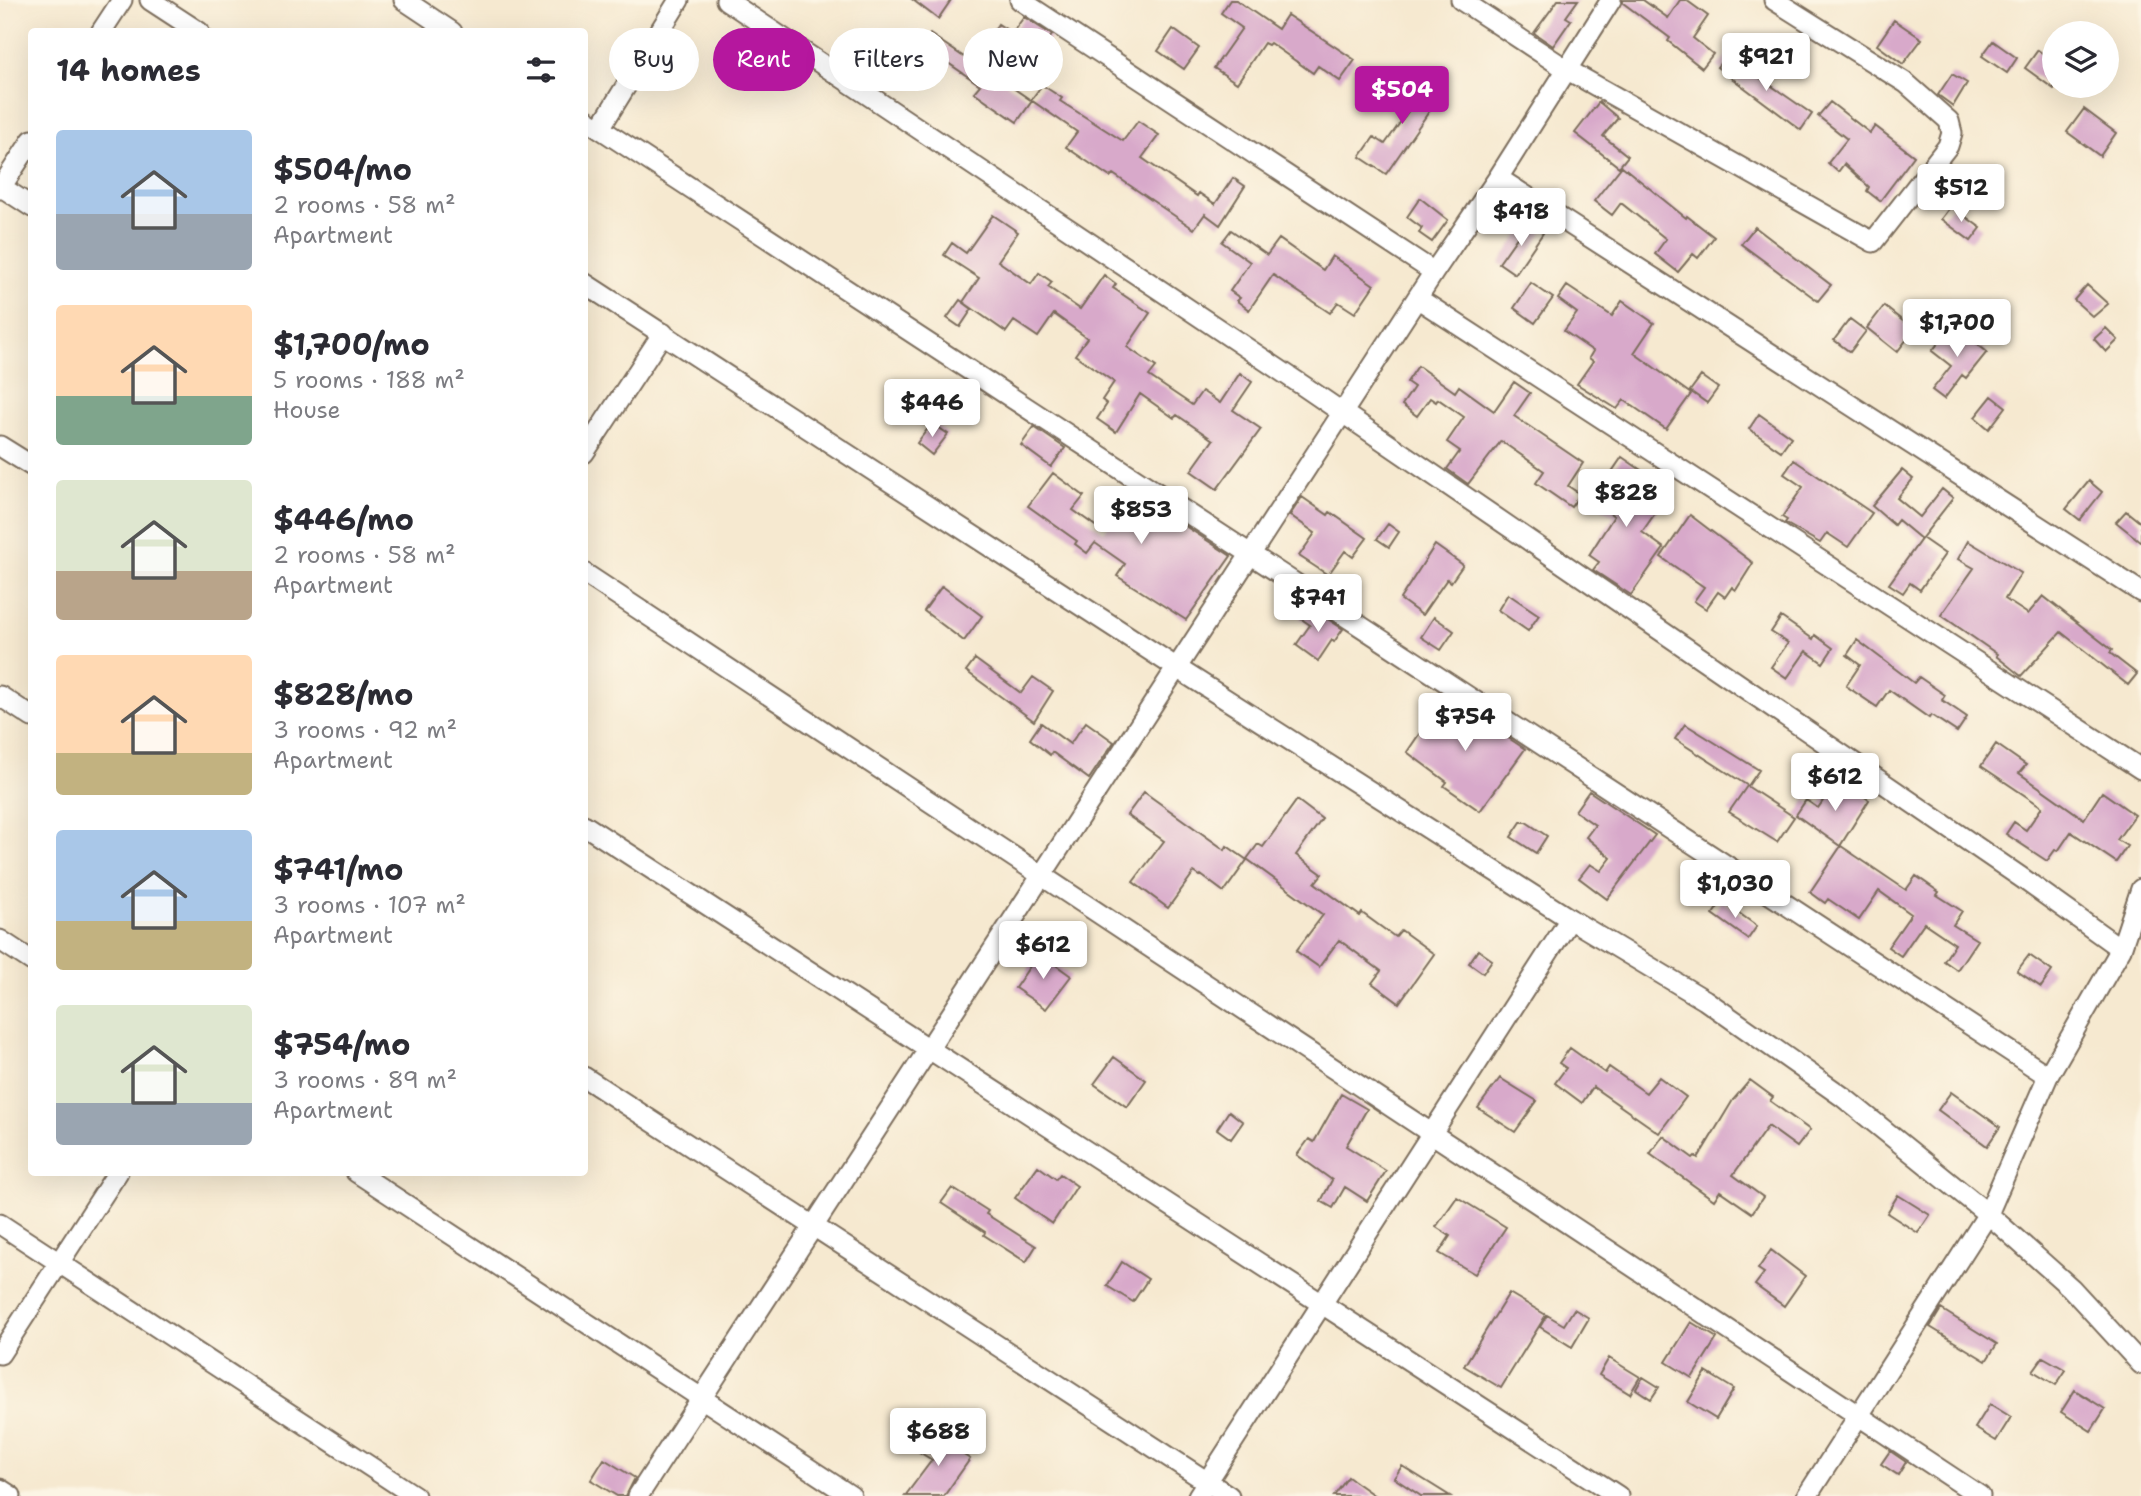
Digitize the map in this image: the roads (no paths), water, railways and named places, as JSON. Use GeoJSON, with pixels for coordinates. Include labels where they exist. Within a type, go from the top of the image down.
{"type":"FeatureCollection","features":[{"type":"Feature","properties":{"kind":"street"},"geometry":{"type":"LineString","coordinates":[[104,28],[122,0]]}},
{"type":"Feature","properties":{"kind":"street"},"geometry":{"type":"LineString","coordinates":[[150,0],[193,28]]}},
{"type":"Feature","properties":{"kind":"street"},"geometry":{"type":"LineString","coordinates":[[404,0],[446,28]]}},
{"type":"Feature","properties":{"kind":"street"},"geometry":{"type":"LineString","coordinates":[[679,0],[592,123],[2048,1076]]}},
{"type":"Feature","properties":{"kind":"street"},"geometry":{"type":"LineString","coordinates":[[726,0],[1343,413],[2022,878],[2121,949]]}},
{"type":"Feature","properties":{"kind":"street"},"geometry":{"type":"LineString","coordinates":[[1020,0],[1434,272]]}},
{"type":"Feature","properties":{"kind":"street"},"geometry":{"type":"LineString","coordinates":[[1461,0],[1566,69],[1873,242],[1948,146],[1952,133],[1949,121],[1906,83],[1773,0]]}},
{"type":"Feature","properties":{"kind":"street"},"geometry":{"type":"LineString","coordinates":[[638,1496],[1417,298],[1499,178],[1611,0]]}},
{"type":"Feature","properties":{"kind":"street"},"geometry":{"type":"LineString","coordinates":[[28,146],[0,187],[28,204]]}},
{"type":"Feature","properties":{"kind":"street"},"geometry":{"type":"LineString","coordinates":[[1499,178],[2141,592]]}},
{"type":"Feature","properties":{"kind":"street"},"geometry":{"type":"LineString","coordinates":[[588,286],[1570,919],[1705,1000],[1843,1097],[1987,1214],[2071,1288],[2141,1364]]}},
{"type":"Feature","properties":{"kind":"street"},"geometry":{"type":"LineString","coordinates":[[1417,298],[2141,769]]}},
{"type":"Feature","properties":{"kind":"street"},"geometry":{"type":"LineString","coordinates":[[588,447],[663,333]]}},
{"type":"Feature","properties":{"kind":"street"},"geometry":{"type":"LineString","coordinates":[[0,446],[28,464]]}},
{"type":"Feature","properties":{"kind":"street"},"geometry":{"type":"LineString","coordinates":[[588,576],[1980,1496]]}},
{"type":"Feature","properties":{"kind":"street"},"geometry":{"type":"LineString","coordinates":[[0,696],[28,714]]}},
{"type":"Feature","properties":{"kind":"street"},"geometry":{"type":"LineString","coordinates":[[588,828],[1618,1496]]}},
{"type":"Feature","properties":{"kind":"street"},"geometry":{"type":"LineString","coordinates":[[1807,1496],[1987,1214],[2048,1076],[2121,949],[2141,889]]}},
{"type":"Feature","properties":{"kind":"street"},"geometry":{"type":"LineString","coordinates":[[1203,1489],[1570,919]]}},
{"type":"Feature","properties":{"kind":"street"},"geometry":{"type":"LineString","coordinates":[[0,940],[28,958]]}},
{"type":"Feature","properties":{"kind":"street"},"geometry":{"type":"LineString","coordinates":[[588,1080],[814,1226],[1203,1489],[1230,1496]]}},
{"type":"Feature","properties":{"kind":"street"},"geometry":{"type":"LineString","coordinates":[[0,1354],[115,1176]]}},
{"type":"Feature","properties":{"kind":"street"},"geometry":{"type":"LineString","coordinates":[[362,1176],[851,1496]]}},
{"type":"Feature","properties":{"kind":"street"},"geometry":{"type":"LineString","coordinates":[[0,1224],[415,1496]]}},
{"type":"Feature","properties":{"kind":"street"},"geometry":{"type":"LineString","coordinates":[[0,1489],[11,1496]]}}]}
